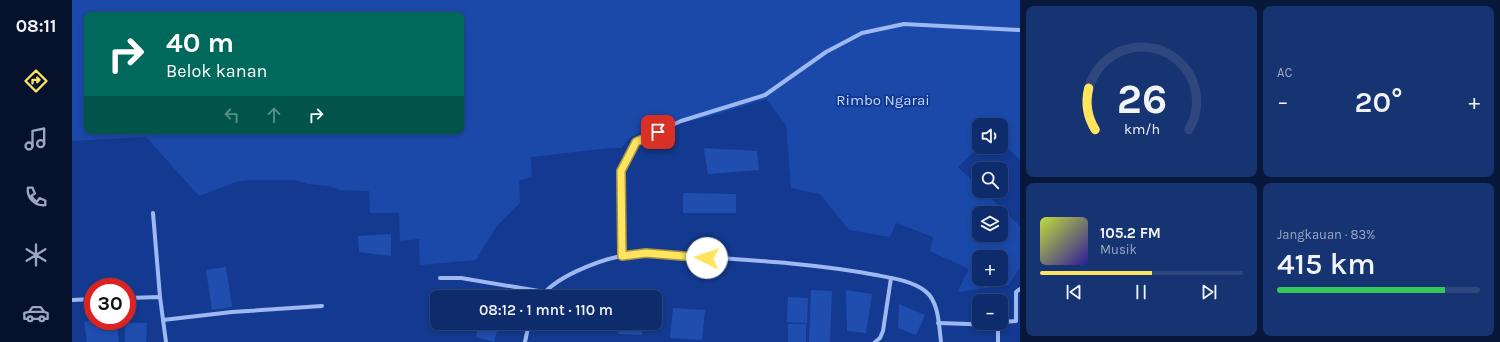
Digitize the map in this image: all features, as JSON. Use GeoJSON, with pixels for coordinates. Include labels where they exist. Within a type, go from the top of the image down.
{"type":"FeatureCollection","features":[{"type":"Feature","properties":{"kind":"street"},"geometry":{"type":"LineString","coordinates":[[622,256],[621,171],[636,142],[681,121],[765,95],[826,52],[862,33],[904,24],[1020,30]]}},
{"type":"Feature","properties":{"kind":"street"},"geometry":{"type":"LineString","coordinates":[[153,213],[160,297],[166,342]]}},
{"type":"Feature","properties":{"kind":"street"},"geometry":{"type":"LineString","coordinates":[[547,290],[570,275],[598,263],[622,256],[646,253],[816,266],[890,278],[916,285],[927,291],[933,300],[937,312],[941,342]]}},
{"type":"Feature","properties":{"kind":"street"},"geometry":{"type":"LineString","coordinates":[[440,278],[461,278],[532,290]]}},
{"type":"Feature","properties":{"kind":"street"},"geometry":{"type":"LineString","coordinates":[[875,342],[880,338],[883,331],[890,278]]}},
{"type":"Feature","properties":{"kind":"street"},"geometry":{"type":"LineString","coordinates":[[1008,322],[1016,321],[1016,292],[1020,289]]}},
{"type":"Feature","properties":{"kind":"street"},"geometry":{"type":"LineString","coordinates":[[136,298],[160,297]]}},
{"type":"Feature","properties":{"kind":"street"},"geometry":{"type":"LineString","coordinates":[[72,300],[84,300]]}},
{"type":"Feature","properties":{"kind":"street"},"geometry":{"type":"LineString","coordinates":[[163,320],[232,312],[322,306]]}},
{"type":"Feature","properties":{"kind":"street"},"geometry":{"type":"LineString","coordinates":[[938,324],[972,324]]}},
{"type":"Feature","properties":{"kind":"street"},"geometry":{"type":"LineString","coordinates":[[525,342],[528,330]]}},
{"type":"Feature","properties":{"kind":"street"},"geometry":{"type":"LineString","coordinates":[[998,342],[999,330]]}},
{"type":"Feature","properties":{"kind":"green space","name":"Rimbo Ngarai"},"geometry":{"type":"Polygon","coordinates":[[[72,0],[1020,0],[1020,160],[1008,149],[1008,118],[972,118],[972,154],[958,167],[972,180],[972,198],[990,198],[999,206],[972,206],[972,242],[1008,242],[1008,215],[1020,226],[1020,267],[1009,285],[1008,250],[972,250],[972,286],[1002,286],[957,292],[969,269],[930,251],[933,237],[896,223],[890,237],[849,230],[820,194],[791,188],[786,125],[766,99],[704,118],[643,131],[629,138],[622,148],[609,148],[531,157],[532,177],[519,181],[520,203],[496,227],[476,260],[420,265],[419,239],[400,241],[399,213],[370,213],[369,191],[340,190],[329,186],[308,184],[295,180],[246,180],[236,182],[199,196],[146,137],[72,141],[72,0]]]}},
{"type":"Feature","properties":{"kind":"building"},"geometry":{"type":"Polygon","coordinates":[[[704,148],[757,151],[759,170],[708,174],[704,148]]]}},
{"type":"Feature","properties":{"kind":"building"},"geometry":{"type":"Polygon","coordinates":[[[683,193],[736,194],[736,213],[683,213],[683,193]]]}},
{"type":"Feature","properties":{"kind":"building"},"geometry":{"type":"Polygon","coordinates":[[[391,234],[391,256],[359,252],[358,236],[391,234]]]}},
{"type":"Feature","properties":{"kind":"building"},"geometry":{"type":"Polygon","coordinates":[[[226,267],[232,307],[212,310],[206,270],[226,267]]]}},
{"type":"Feature","properties":{"kind":"building"},"geometry":{"type":"Polygon","coordinates":[[[811,290],[832,291],[830,342],[809,342],[811,290]]]}},
{"type":"Feature","properties":{"kind":"building"},"geometry":{"type":"Polygon","coordinates":[[[846,290],[872,294],[866,333],[847,331],[846,290]]]}},
{"type":"Feature","properties":{"kind":"building"},"geometry":{"type":"Polygon","coordinates":[[[788,297],[808,298],[807,323],[787,322],[788,297]]]}},
{"type":"Feature","properties":{"kind":"building"},"geometry":{"type":"Polygon","coordinates":[[[899,304],[925,315],[916,335],[898,328],[899,304]]]}},
{"type":"Feature","properties":{"kind":"building"},"geometry":{"type":"Polygon","coordinates":[[[673,308],[705,310],[702,340],[670,338],[673,308]]]}},
{"type":"Feature","properties":{"kind":"building"},"geometry":{"type":"Polygon","coordinates":[[[136,323],[147,323],[146,342],[125,342],[125,330],[136,330],[136,323]]]}},
{"type":"Feature","properties":{"kind":"building"},"geometry":{"type":"Polygon","coordinates":[[[788,324],[806,324],[806,342],[788,342],[788,324]]]}},
{"type":"Feature","properties":{"kind":"building"},"geometry":{"type":"Polygon","coordinates":[[[85,330],[117,330],[119,342],[87,342],[85,330]]]}},
{"type":"Feature","properties":{"kind":"building"},"geometry":{"type":"Polygon","coordinates":[[[478,330],[497,330],[494,342],[476,337],[478,330]]]}},
{"type":"Feature","properties":{"kind":"building"},"geometry":{"type":"Polygon","coordinates":[[[619,330],[643,330],[642,335],[618,334],[619,330]]]}},
{"type":"Feature","properties":{"kind":"route"},"geometry":{"type":"LineString","coordinates":[[658,132],[636,142],[621,171],[622,256],[646,253],[707,258]]}}]}
